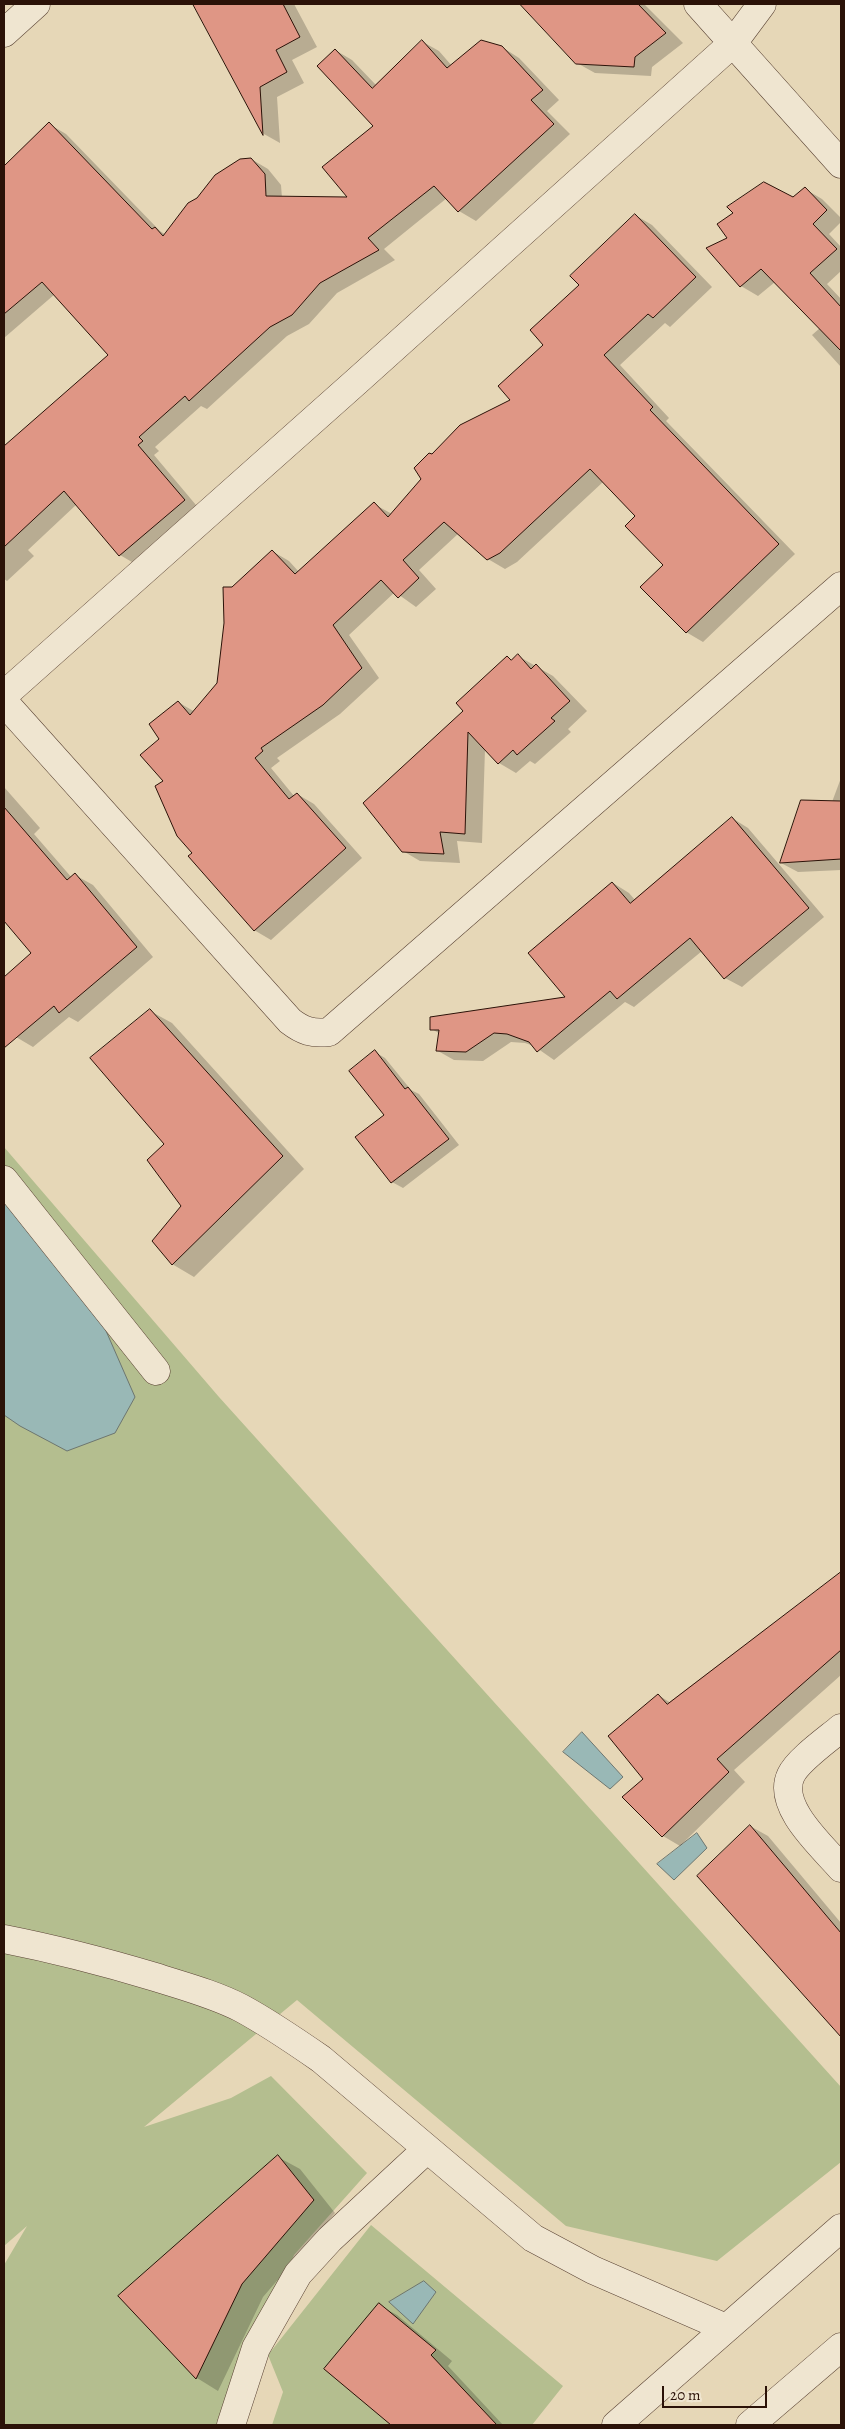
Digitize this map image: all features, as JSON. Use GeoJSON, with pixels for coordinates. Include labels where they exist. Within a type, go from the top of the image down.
{"type":"FeatureCollection","features":[{"type":"Feature","properties":{"kind":"street"},"geometry":{"type":"LineString","coordinates":[[4,33],[36,4]]}},
{"type":"Feature","properties":{"kind":"street"},"geometry":{"type":"LineString","coordinates":[[698,4],[841,164]]}},
{"type":"Feature","properties":{"kind":"street"},"geometry":{"type":"LineString","coordinates":[[4,695],[358,381],[733,43],[762,4]]}},
{"type":"Feature","properties":{"kind":"street"},"geometry":{"type":"LineString","coordinates":[[4,702],[290,1021],[302,1030],[316,1033],[329,1032],[841,586]]}},
{"type":"Feature","properties":{"kind":"street"},"geometry":{"type":"LineString","coordinates":[[4,1180],[156,1371]]}},
{"type":"Feature","properties":{"kind":"street"},"geometry":{"type":"LineString","coordinates":[[841,1728],[797,1766],[791,1775],[787,1792],[794,1812],[841,1868]]}},
{"type":"Feature","properties":{"kind":"street"},"geometry":{"type":"LineString","coordinates":[[4,1939],[67,1952],[188,1987],[239,2008],[289,2037],[321,2059],[533,2238],[593,2270],[726,2328]]}},
{"type":"Feature","properties":{"kind":"street"},"geometry":{"type":"LineString","coordinates":[[231,2425],[256,2348],[298,2274],[330,2239],[427,2149]]}},
{"type":"Feature","properties":{"kind":"street"},"geometry":{"type":"LineString","coordinates":[[616,2425],[841,2228]]}},
{"type":"Feature","properties":{"kind":"street"},"geometry":{"type":"LineString","coordinates":[[750,2425],[841,2346]]}},
{"type":"Feature","properties":{"kind":"green space"},"geometry":{"type":"Polygon","coordinates":[[[4,1147],[219,1397],[841,2087],[841,2162],[717,2261],[566,2226],[297,2000],[144,2127],[231,2098],[271,2076],[367,2173],[294,2255],[223,2425],[4,2425],[4,2265],[27,2226],[4,2246],[4,1147]]]}},
{"type":"Feature","properties":{"kind":"green space"},"geometry":{"type":"Polygon","coordinates":[[[371,2225],[563,2386],[532,2425],[272,2425],[283,2392],[268,2355],[371,2225]]]}},
{"type":"Feature","properties":{"kind":"water"},"geometry":{"type":"Polygon","coordinates":[[[4,1201],[103,1324],[135,1397],[115,1433],[67,1451],[20,1426],[4,1415],[4,1201]]]}},
{"type":"Feature","properties":{"kind":"water"},"geometry":{"type":"Polygon","coordinates":[[[582,1732],[623,1777],[610,1789],[563,1752],[582,1732]]]}},
{"type":"Feature","properties":{"kind":"water"},"geometry":{"type":"Polygon","coordinates":[[[697,1833],[707,1848],[674,1880],[657,1864],[697,1833]]]}},
{"type":"Feature","properties":{"kind":"water"},"geometry":{"type":"Polygon","coordinates":[[[424,2281],[436,2292],[413,2324],[389,2302],[424,2281]]]}},
{"type":"Feature","properties":{"kind":"building"},"geometry":{"type":"Polygon","coordinates":[[[193,4],[283,4],[300,37],[276,50],[287,72],[260,87],[263,135],[193,4]]]}},
{"type":"Feature","properties":{"kind":"building"},"geometry":{"type":"Polygon","coordinates":[[[520,4],[638,4],[666,33],[635,57],[634,67],[576,64],[520,4]]]}},
{"type":"Feature","properties":{"kind":"building"},"geometry":{"type":"Polygon","coordinates":[[[422,40],[447,68],[481,40],[502,46],[543,90],[531,100],[554,124],[458,212],[434,186],[368,238],[379,250],[320,283],[292,315],[270,327],[189,401],[185,396],[139,437],[143,441],[138,445],[185,500],[119,556],[64,491],[4,547],[4,446],[108,355],[42,282],[4,314],[4,166],[49,122],[152,229],[155,227],[163,236],[188,203],[197,198],[215,175],[240,159],[251,158],[265,174],[266,196],[347,197],[322,167],[373,126],[317,66],[335,49],[372,88],[422,40]]]}},
{"type":"Feature","properties":{"kind":"building"},"geometry":{"type":"Polygon","coordinates":[[[764,182],[793,197],[805,187],[827,210],[813,224],[837,249],[810,273],[841,307],[841,351],[761,269],[740,287],[706,248],[727,238],[717,224],[733,213],[727,207],[764,182]]]}},
{"type":"Feature","properties":{"kind":"building"},"geometry":{"type":"Polygon","coordinates":[[[635,214],[696,277],[653,318],[648,314],[604,355],[653,407],[650,410],[779,544],[686,633],[640,587],[663,565],[625,526],[635,516],[590,469],[500,553],[487,560],[444,522],[403,560],[419,578],[398,598],[381,580],[333,625],[362,668],[323,705],[261,748],[263,751],[255,758],[289,799],[297,793],[346,848],[254,931],[188,856],[192,853],[177,836],[155,786],[163,781],[140,755],[159,739],[149,724],[178,701],[190,715],[217,683],[224,623],[223,587],[232,587],[272,550],[295,574],[374,502],[388,517],[421,479],[414,468],[429,453],[432,454],[460,425],[510,400],[498,386],[543,345],[530,330],[579,285],[570,276],[635,214]]]}},
{"type":"Feature","properties":{"kind":"building"},"geometry":{"type":"Polygon","coordinates":[[[518,654],[531,669],[536,664],[570,701],[551,718],[555,721],[517,755],[513,750],[498,764],[468,732],[465,834],[440,832],[444,854],[402,852],[363,803],[463,711],[456,703],[507,656],[511,660],[518,654]]]}},
{"type":"Feature","properties":{"kind":"building"},"geometry":{"type":"Polygon","coordinates":[[[801,800],[841,801],[841,859],[780,863],[801,800]]]}},
{"type":"Feature","properties":{"kind":"building"},"geometry":{"type":"Polygon","coordinates":[[[4,807],[67,880],[75,873],[137,947],[59,1013],[54,1006],[4,1048],[4,977],[31,953],[4,921],[4,807]]]}},
{"type":"Feature","properties":{"kind":"building"},"geometry":{"type":"Polygon","coordinates":[[[732,817],[809,908],[724,979],[690,938],[617,999],[610,991],[537,1052],[529,1042],[507,1034],[494,1033],[466,1052],[436,1051],[439,1030],[430,1030],[430,1017],[565,997],[528,953],[612,882],[630,903],[732,817]]]}},
{"type":"Feature","properties":{"kind":"building"},"geometry":{"type":"Polygon","coordinates":[[[150,1009],[283,1156],[172,1265],[152,1241],[181,1206],[147,1160],[164,1144],[90,1058],[150,1009]]]}},
{"type":"Feature","properties":{"kind":"building"},"geometry":{"type":"Polygon","coordinates":[[[375,1050],[405,1089],[408,1087],[449,1139],[391,1183],[355,1137],[384,1115],[349,1071],[375,1050]]]}},
{"type":"Feature","properties":{"kind":"building"},"geometry":{"type":"Polygon","coordinates":[[[841,1572],[841,1650],[717,1759],[729,1772],[662,1837],[622,1797],[643,1779],[608,1736],[658,1694],[667,1704],[841,1572]]]}},
{"type":"Feature","properties":{"kind":"building"},"geometry":{"type":"Polygon","coordinates":[[[750,1825],[841,1933],[841,2037],[697,1876],[750,1825]]]}},
{"type":"Feature","properties":{"kind":"building"},"geometry":{"type":"Polygon","coordinates":[[[278,2155],[314,2200],[242,2284],[196,2379],[118,2296],[278,2155]]]}},
{"type":"Feature","properties":{"kind":"building"},"geometry":{"type":"Polygon","coordinates":[[[379,2303],[436,2350],[431,2355],[497,2425],[391,2425],[324,2369],[379,2303]]]}}]}
